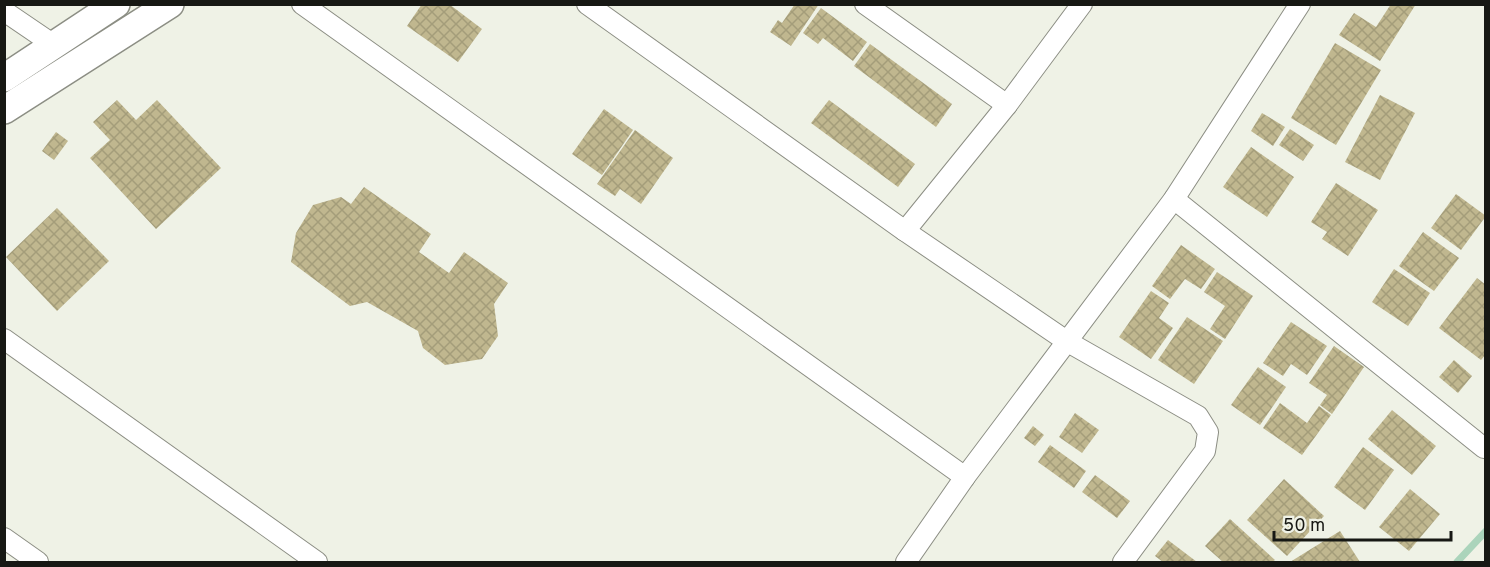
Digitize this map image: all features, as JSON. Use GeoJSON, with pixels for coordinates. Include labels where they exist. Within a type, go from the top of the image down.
{"type":"FeatureCollection","features":[{"type":"Feature","properties":{"kind":"main road"},"geometry":{"type":"LineString","coordinates":[[4,78],[116,4]]}},
{"type":"Feature","properties":{"kind":"main road"},"geometry":{"type":"LineString","coordinates":[[4,110],[170,4]]}},
{"type":"Feature","properties":{"kind":"street"},"geometry":{"type":"LineString","coordinates":[[302,4],[965,477]]}},
{"type":"Feature","properties":{"kind":"street"},"geometry":{"type":"LineString","coordinates":[[587,4],[905,231],[1068,342],[1198,416],[1208,432],[1205,451],[1123,562]]}},
{"type":"Feature","properties":{"kind":"street"},"geometry":{"type":"LineString","coordinates":[[865,4],[1007,105]]}},
{"type":"Feature","properties":{"kind":"street"},"geometry":{"type":"LineString","coordinates":[[905,231],[1007,105],[1082,4]]}},
{"type":"Feature","properties":{"kind":"street"},"geometry":{"type":"LineString","coordinates":[[906,562],[965,477],[1174,199],[1300,4]]}},
{"type":"Feature","properties":{"kind":"street"},"geometry":{"type":"LineString","coordinates":[[4,11],[54,45]]}},
{"type":"Feature","properties":{"kind":"street"},"geometry":{"type":"LineString","coordinates":[[1174,199],[1484,448]]}},
{"type":"Feature","properties":{"kind":"street"},"geometry":{"type":"LineString","coordinates":[[4,339],[317,562]]}},
{"type":"Feature","properties":{"kind":"street"},"geometry":{"type":"LineString","coordinates":[[4,538],[38,562]]}},
{"type":"Feature","properties":{"kind":"building"},"geometry":{"type":"Polygon","coordinates":[[[422,4],[449,4],[482,29],[458,62],[407,26],[422,4]]]}},
{"type":"Feature","properties":{"kind":"building"},"geometry":{"type":"Polygon","coordinates":[[[795,4],[819,4],[791,46],[770,32],[778,20],[782,23],[795,4]]]}},
{"type":"Feature","properties":{"kind":"building"},"geometry":{"type":"Polygon","coordinates":[[[1391,4],[1416,4],[1380,61],[1339,35],[1354,13],[1376,27],[1391,4]]]}},
{"type":"Feature","properties":{"kind":"building"},"geometry":{"type":"Polygon","coordinates":[[[821,8],[867,42],[853,61],[823,38],[818,44],[803,33],[821,8]]]}},
{"type":"Feature","properties":{"kind":"building"},"geometry":{"type":"Polygon","coordinates":[[[1335,43],[1381,70],[1336,145],[1291,118],[1335,43]]]}},
{"type":"Feature","properties":{"kind":"building"},"geometry":{"type":"Polygon","coordinates":[[[870,44],[952,104],[936,127],[854,66],[870,44]]]}},
{"type":"Feature","properties":{"kind":"building"},"geometry":{"type":"Polygon","coordinates":[[[1380,95],[1415,113],[1380,180],[1345,162],[1380,95]]]}},
{"type":"Feature","properties":{"kind":"building"},"geometry":{"type":"Polygon","coordinates":[[[117,100],[136,120],[157,100],[221,168],[156,229],[90,158],[110,140],[93,122],[117,100]]]}},
{"type":"Feature","properties":{"kind":"building"},"geometry":{"type":"Polygon","coordinates":[[[829,100],[915,164],[898,187],[811,123],[829,100]]]}},
{"type":"Feature","properties":{"kind":"building"},"geometry":{"type":"Polygon","coordinates":[[[604,109],[633,130],[602,175],[572,154],[604,109]]]}},
{"type":"Feature","properties":{"kind":"building"},"geometry":{"type":"Polygon","coordinates":[[[1262,113],[1285,127],[1273,146],[1251,131],[1262,113]]]}},
{"type":"Feature","properties":{"kind":"building"},"geometry":{"type":"Polygon","coordinates":[[[1290,129],[1314,145],[1303,161],[1279,145],[1290,129]]]}},
{"type":"Feature","properties":{"kind":"building"},"geometry":{"type":"Polygon","coordinates":[[[635,130],[673,158],[641,204],[620,189],[615,196],[597,184],[635,130]]]}},
{"type":"Feature","properties":{"kind":"building"},"geometry":{"type":"Polygon","coordinates":[[[56,132],[68,141],[54,160],[42,151],[56,132]]]}},
{"type":"Feature","properties":{"kind":"building"},"geometry":{"type":"Polygon","coordinates":[[[1251,147],[1294,177],[1267,217],[1223,187],[1251,147]]]}},
{"type":"Feature","properties":{"kind":"building"},"geometry":{"type":"Polygon","coordinates":[[[1336,183],[1378,210],[1348,256],[1322,239],[1327,232],[1311,222],[1336,183]]]}},
{"type":"Feature","properties":{"kind":"building"},"geometry":{"type":"Polygon","coordinates":[[[364,187],[431,234],[419,252],[449,273],[464,252],[508,283],[494,304],[498,336],[482,359],[445,365],[423,348],[418,331],[367,302],[350,306],[291,262],[296,233],[313,205],[341,197],[351,204],[364,187]]]}},
{"type":"Feature","properties":{"kind":"building"},"geometry":{"type":"Polygon","coordinates":[[[1456,194],[1486,216],[1461,250],[1431,228],[1456,194]]]}},
{"type":"Feature","properties":{"kind":"building"},"geometry":{"type":"Polygon","coordinates":[[[57,208],[109,261],[57,311],[6,257],[57,208]]]}},
{"type":"Feature","properties":{"kind":"building"},"geometry":{"type":"Polygon","coordinates":[[[1423,232],[1459,258],[1434,291],[1399,266],[1423,232]]]}},
{"type":"Feature","properties":{"kind":"building"},"geometry":{"type":"Polygon","coordinates":[[[1181,245],[1215,269],[1201,289],[1185,279],[1170,299],[1152,286],[1181,245]]]}},
{"type":"Feature","properties":{"kind":"building"},"geometry":{"type":"Polygon","coordinates":[[[1394,269],[1430,293],[1408,326],[1372,302],[1394,269]]]}},
{"type":"Feature","properties":{"kind":"building"},"geometry":{"type":"Polygon","coordinates":[[[1217,272],[1253,296],[1225,339],[1210,329],[1225,306],[1204,292],[1217,272]]]}},
{"type":"Feature","properties":{"kind":"building"},"geometry":{"type":"Polygon","coordinates":[[[1477,278],[1486,285],[1486,354],[1481,360],[1439,328],[1477,278]]]}},
{"type":"Feature","properties":{"kind":"building"},"geometry":{"type":"Polygon","coordinates":[[[1151,291],[1169,303],[1159,318],[1173,328],[1151,359],[1119,337],[1151,291]]]}},
{"type":"Feature","properties":{"kind":"building"},"geometry":{"type":"Polygon","coordinates":[[[1187,317],[1223,341],[1194,384],[1158,360],[1187,317]]]}},
{"type":"Feature","properties":{"kind":"building"},"geometry":{"type":"Polygon","coordinates":[[[1291,322],[1327,346],[1307,375],[1291,364],[1283,376],[1263,363],[1291,322]]]}},
{"type":"Feature","properties":{"kind":"building"},"geometry":{"type":"Polygon","coordinates":[[[1334,346],[1364,367],[1332,414],[1320,405],[1327,395],[1309,383],[1334,346]]]}},
{"type":"Feature","properties":{"kind":"building"},"geometry":{"type":"Polygon","coordinates":[[[1454,360],[1472,376],[1458,393],[1439,377],[1454,360]]]}},
{"type":"Feature","properties":{"kind":"building"},"geometry":{"type":"Polygon","coordinates":[[[1258,367],[1286,387],[1260,425],[1231,405],[1258,367]]]}},
{"type":"Feature","properties":{"kind":"building"},"geometry":{"type":"Polygon","coordinates":[[[1280,403],[1307,423],[1319,406],[1331,415],[1302,455],[1263,428],[1280,403]]]}},
{"type":"Feature","properties":{"kind":"building"},"geometry":{"type":"Polygon","coordinates":[[[1392,410],[1436,446],[1412,475],[1368,439],[1392,410]]]}},
{"type":"Feature","properties":{"kind":"building"},"geometry":{"type":"Polygon","coordinates":[[[1075,413],[1099,430],[1082,453],[1059,437],[1075,413]]]}},
{"type":"Feature","properties":{"kind":"building"},"geometry":{"type":"Polygon","coordinates":[[[1033,426],[1044,435],[1035,446],[1024,438],[1033,426]]]}},
{"type":"Feature","properties":{"kind":"building"},"geometry":{"type":"Polygon","coordinates":[[[1050,445],[1086,471],[1074,488],[1038,462],[1050,445]]]}},
{"type":"Feature","properties":{"kind":"building"},"geometry":{"type":"Polygon","coordinates":[[[1363,447],[1394,470],[1365,510],[1334,487],[1363,447]]]}},
{"type":"Feature","properties":{"kind":"building"},"geometry":{"type":"Polygon","coordinates":[[[1095,475],[1130,501],[1117,518],[1082,492],[1095,475]]]}},
{"type":"Feature","properties":{"kind":"building"},"geometry":{"type":"Polygon","coordinates":[[[1284,479],[1324,516],[1287,556],[1247,520],[1284,479]]]}},
{"type":"Feature","properties":{"kind":"building"},"geometry":{"type":"Polygon","coordinates":[[[1410,489],[1440,514],[1409,551],[1379,527],[1410,489]]]}},
{"type":"Feature","properties":{"kind":"building"},"geometry":{"type":"Polygon","coordinates":[[[1230,519],[1275,560],[1272,562],[1223,562],[1205,546],[1230,519]]]}},
{"type":"Feature","properties":{"kind":"building"},"geometry":{"type":"Polygon","coordinates":[[[1340,531],[1360,562],[1290,562],[1340,531]]]}},
{"type":"Feature","properties":{"kind":"building"},"geometry":{"type":"Polygon","coordinates":[[[1168,540],[1197,562],[1163,562],[1155,556],[1168,540]]]}},
{"type":"Feature","properties":{"kind":"waterway"},"geometry":{"type":"LineString","coordinates":[[1457,562],[1486,531]]}}]}
